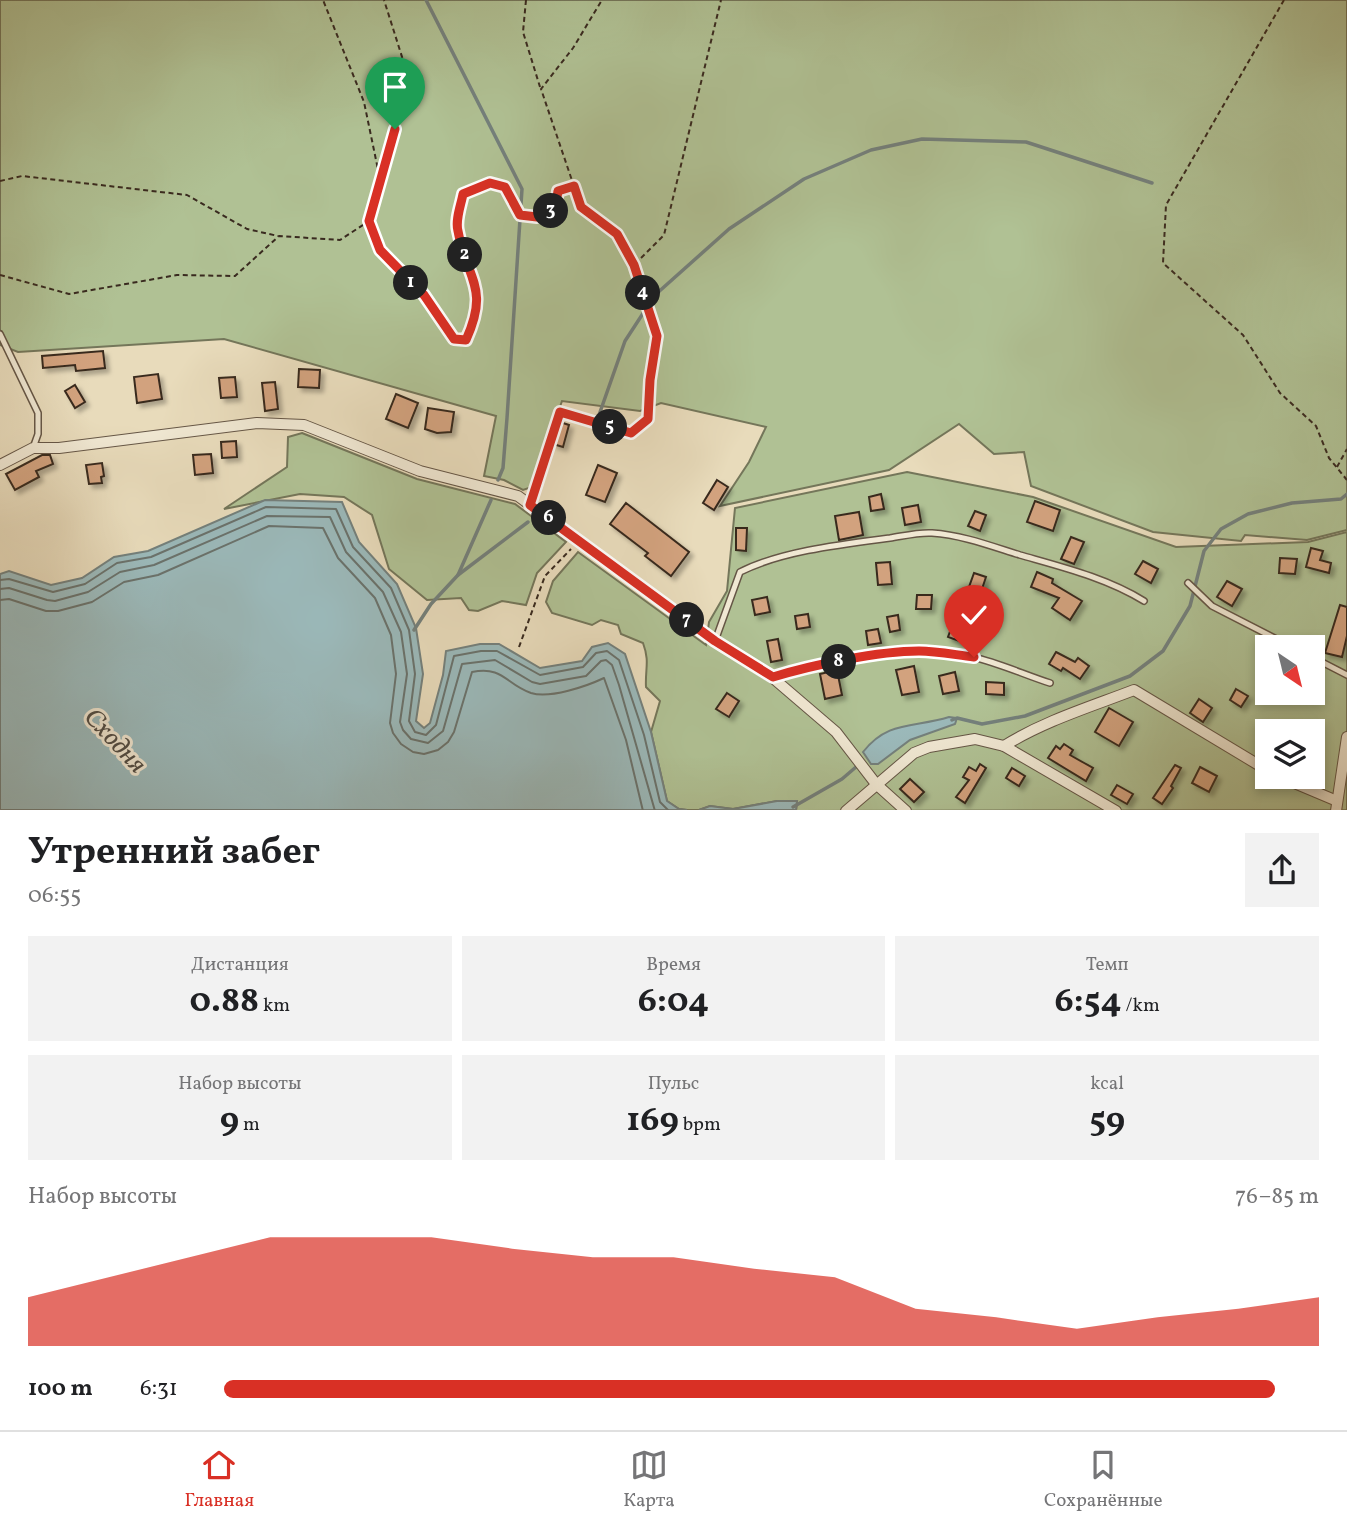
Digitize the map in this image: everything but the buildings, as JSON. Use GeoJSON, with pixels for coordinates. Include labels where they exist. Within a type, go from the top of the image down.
{"type":"FeatureCollection","features":[{"type":"Feature","properties":{"kind":"street"},"geometry":{"type":"LineString","coordinates":[[0,465],[33,448],[59,448],[257,423],[304,425],[420,471],[518,496],[715,641],[773,677],[836,732],[876,784],[906,810]]}},
{"type":"Feature","properties":{"kind":"street"},"geometry":{"type":"LineString","coordinates":[[1004,746],[1066,716],[1134,690],[1255,763]]}},
{"type":"Feature","properties":{"kind":"street"},"geometry":{"type":"LineString","coordinates":[[1304,789],[1337,806],[1347,737]]}},
{"type":"Feature","properties":{"kind":"street"},"geometry":{"type":"LineString","coordinates":[[846,810],[914,753],[929,747],[975,739],[1004,746],[1116,810]]}},
{"type":"Feature","properties":{"kind":"lane"},"geometry":{"type":"LineString","coordinates":[[0,334],[38,413],[38,434],[33,448]]}},
{"type":"Feature","properties":{"kind":"lane"},"geometry":{"type":"LineString","coordinates":[[715,641],[740,572],[761,561],[865,541],[930,532],[962,537],[1101,580],[1144,601]]}},
{"type":"Feature","properties":{"kind":"lane"},"geometry":{"type":"LineString","coordinates":[[1188,583],[1212,606],[1269,635]]}},
{"type":"Feature","properties":{"kind":"lane"},"geometry":{"type":"LineString","coordinates":[[773,677],[794,670],[879,655],[920,651],[974,657],[1049,683]]}},
{"type":"Feature","properties":{"kind":"lane"},"geometry":{"type":"LineString","coordinates":[[1325,664],[1347,675]]}},
{"type":"Feature","properties":{"kind":"path"},"geometry":{"type":"LineString","coordinates":[[323,0],[364,102],[381,184]]}},
{"type":"Feature","properties":{"kind":"path"},"geometry":{"type":"LineString","coordinates":[[384,0],[403,60],[395,129],[369,221],[380,250],[424,295],[454,339],[466,340],[475,319],[478,295],[457,229],[463,194],[490,183],[505,187],[520,215],[537,217],[555,210],[558,191],[574,186]]}},
{"type":"Feature","properties":{"kind":"path"},"geometry":{"type":"LineString","coordinates":[[526,0],[523,32],[581,207],[617,234],[634,265],[657,336],[650,380],[648,419],[631,433],[560,412],[530,505]]}},
{"type":"Feature","properties":{"kind":"path"},"geometry":{"type":"LineString","coordinates":[[541,89],[573,48],[602,0]]}},
{"type":"Feature","properties":{"kind":"path"},"geometry":{"type":"LineString","coordinates":[[634,265],[664,235],[721,0]]}},
{"type":"Feature","properties":{"kind":"path"},"geometry":{"type":"LineString","coordinates":[[1284,0],[1166,205],[1163,263],[1243,335],[1280,393],[1316,426],[1329,458],[1347,480]]}},
{"type":"Feature","properties":{"kind":"path"},"geometry":{"type":"LineString","coordinates":[[0,181],[22,176],[187,195],[247,229],[279,236],[340,240],[369,221]]}},
{"type":"Feature","properties":{"kind":"path"},"geometry":{"type":"LineString","coordinates":[[0,275],[69,294],[177,275],[235,276],[279,236]]}},
{"type":"Feature","properties":{"kind":"path"},"geometry":{"type":"LineString","coordinates":[[1337,468],[1347,450]]}},
{"type":"Feature","properties":{"kind":"path"},"geometry":{"type":"LineString","coordinates":[[519,647],[545,576],[579,541]]}},
{"type":"Feature","properties":{"kind":"green space"},"geometry":{"type":"Polygon","coordinates":[[[0,0],[1347,0],[1347,530],[1307,540],[1245,535],[1241,541],[1153,532],[1031,486],[1024,452],[994,454],[959,424],[889,470],[720,506],[749,462],[766,427],[661,403],[640,411],[562,401],[532,487],[523,490],[504,480],[484,476],[496,416],[224,339],[18,352],[0,345],[0,0]]]}},
{"type":"Feature","properties":{"kind":"green space"},"geometry":{"type":"Polygon","coordinates":[[[302,433],[417,479],[515,504],[566,542],[537,573],[526,605],[502,601],[478,611],[469,610],[461,598],[427,600],[389,569],[372,515],[344,497],[300,494],[224,509],[287,467],[288,437],[302,433]]]}},
{"type":"Feature","properties":{"kind":"green space"},"geometry":{"type":"Polygon","coordinates":[[[907,472],[1033,497],[1176,547],[1308,542],[1347,532],[1347,810],[796,810],[797,801],[777,801],[733,809],[710,806],[699,810],[679,809],[667,801],[651,732],[660,701],[646,687],[647,660],[643,643],[621,634],[618,625],[601,620],[592,625],[552,613],[546,602],[553,581],[578,552],[706,645],[709,622],[727,591],[735,508],[907,472]]]}},
{"type":"Feature","properties":{"kind":"water","name":"Сходня"},"geometry":{"type":"Polygon","coordinates":[[[265,500],[342,502],[359,542],[397,584],[416,628],[423,674],[416,721],[424,728],[430,723],[443,675],[446,651],[480,644],[499,644],[540,668],[582,661],[592,647],[608,643],[625,654],[651,732],[667,801],[679,809],[687,810],[0,810],[0,574],[9,571],[51,585],[82,578],[114,557],[148,551],[265,500]]]}},
{"type":"Feature","properties":{"kind":"water"},"geometry":{"type":"Polygon","coordinates":[[[949,717],[957,718],[955,724],[910,740],[878,764],[871,764],[863,752],[872,742],[892,730],[949,717]]]}},
{"type":"Feature","properties":{"kind":"water"},"geometry":{"type":"Polygon","coordinates":[[[777,801],[797,801],[796,810],[699,810],[710,806],[733,809],[777,801]]]}},
{"type":"Feature","properties":{"kind":"waterway"},"geometry":{"type":"LineString","coordinates":[[426,0],[522,189],[503,468],[498,480]]}},
{"type":"Feature","properties":{"kind":"waterway"},"geometry":{"type":"LineString","coordinates":[[599,415],[625,341],[655,295],[729,229],[804,179],[871,150],[922,139],[1026,142],[1152,183]]}},
{"type":"Feature","properties":{"kind":"waterway"},"geometry":{"type":"LineString","coordinates":[[952,720],[957,718],[982,724],[1025,716],[1130,676],[1163,651],[1190,606],[1204,551],[1221,529],[1248,514],[1292,503],[1341,499],[1347,494]]}},
{"type":"Feature","properties":{"kind":"waterway"},"geometry":{"type":"LineString","coordinates":[[458,575],[491,500]]}},
{"type":"Feature","properties":{"kind":"waterway"},"geometry":{"type":"LineString","coordinates":[[414,630],[431,604],[458,575],[528,522]]}},
{"type":"Feature","properties":{"kind":"waterway"},"geometry":{"type":"LineString","coordinates":[[793,807],[842,779],[856,767]]}},
{"type":"Feature","properties":{"kind":"route"},"geometry":{"type":"LineString","coordinates":[[395,129],[369,221],[380,250],[424,295],[454,339],[466,340],[475,319],[478,295],[457,229],[463,194],[490,183],[505,187],[520,215],[537,217],[555,210],[558,191],[574,186],[581,207],[617,234],[634,265],[657,336],[650,380],[648,419],[631,433],[560,412],[530,505],[715,641],[773,677],[794,670],[879,655],[920,651],[974,657]]}}]}
